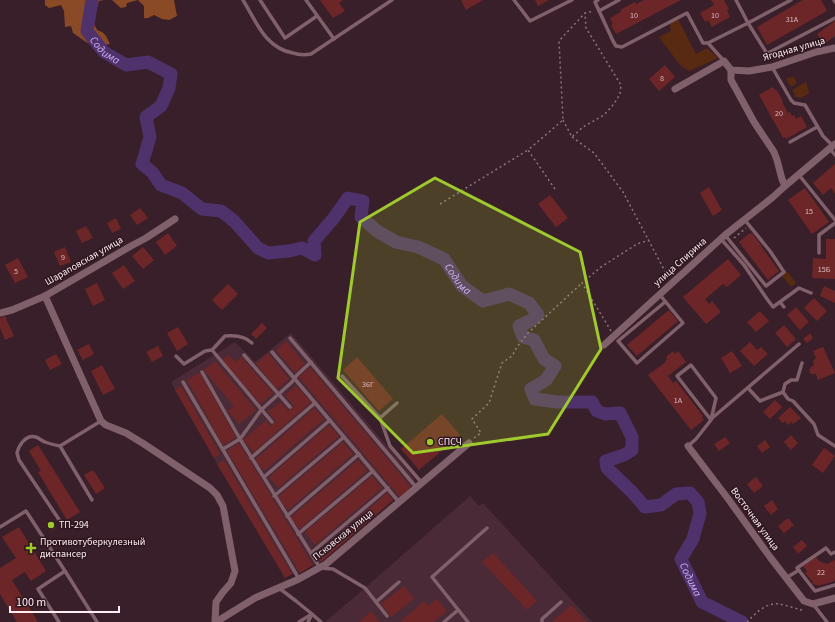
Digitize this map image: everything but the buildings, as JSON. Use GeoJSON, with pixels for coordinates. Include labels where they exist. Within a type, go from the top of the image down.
{"type":"FeatureCollection","features":[{"type":"Feature","properties":{"kind":"street","name":"Ягодная улица"},"geometry":{"type":"LineString","coordinates":[[731,70],[749,71],[772,67],[816,52],[835,48]]}},
{"type":"Feature","properties":{"kind":"street"},"geometry":{"type":"LineString","coordinates":[[675,89],[724,61],[731,70],[731,80],[754,122],[774,152],[784,186]]}},
{"type":"Feature","properties":{"kind":"street","name":"улица Спирина"},"geometry":{"type":"LineString","coordinates":[[604,345],[616,339],[671,283],[744,219],[799,175],[832,146]]}},
{"type":"Feature","properties":{"kind":"street","name":"Шараповская улица"},"geometry":{"type":"LineString","coordinates":[[0,313],[12,310],[45,296],[146,238],[175,219]]}},
{"type":"Feature","properties":{"kind":"street"},"geometry":{"type":"LineString","coordinates":[[45,296],[101,421],[106,425],[126,433],[144,444],[210,488],[217,495],[223,506],[235,572],[231,583],[216,602],[216,622]]}},
{"type":"Feature","properties":{"kind":"street","name":"Псковская улица"},"geometry":{"type":"LineString","coordinates":[[216,622],[255,598],[299,579],[326,564],[469,442]]}},
{"type":"Feature","properties":{"kind":"street","name":"Восточная улица"},"geometry":{"type":"LineString","coordinates":[[688,446],[786,578],[804,601],[810,603]]}},
{"type":"Feature","properties":{"kind":"street"},"geometry":{"type":"LineString","coordinates":[[810,603],[835,598]]}},
{"type":"Feature","properties":{"kind":"lane"},"geometry":{"type":"LineString","coordinates":[[243,0],[262,33],[269,41],[282,51],[301,55],[311,54],[392,0]]}},
{"type":"Feature","properties":{"kind":"lane"},"geometry":{"type":"LineString","coordinates":[[260,0],[286,38],[318,16]]}},
{"type":"Feature","properties":{"kind":"lane"},"geometry":{"type":"LineString","coordinates":[[306,0],[334,39]]}},
{"type":"Feature","properties":{"kind":"lane"},"geometry":{"type":"LineString","coordinates":[[514,0],[530,21],[572,0]]}},
{"type":"Feature","properties":{"kind":"lane"},"geometry":{"type":"LineString","coordinates":[[598,0],[595,2],[616,46],[622,47],[687,13],[703,43],[708,44],[724,61]]}},
{"type":"Feature","properties":{"kind":"lane"},"geometry":{"type":"LineString","coordinates":[[599,11],[619,0]]}},
{"type":"Feature","properties":{"kind":"lane"},"geometry":{"type":"LineString","coordinates":[[736,0],[764,50],[768,53],[835,18]]}},
{"type":"Feature","properties":{"kind":"lane"},"geometry":{"type":"LineString","coordinates":[[708,44],[791,0]]}},
{"type":"Feature","properties":{"kind":"lane"},"geometry":{"type":"LineString","coordinates":[[772,67],[790,100],[794,103],[805,105],[822,136],[832,146],[835,155]]}},
{"type":"Feature","properties":{"kind":"lane"},"geometry":{"type":"LineString","coordinates":[[790,142],[817,127]]}},
{"type":"Feature","properties":{"kind":"lane"},"geometry":{"type":"LineString","coordinates":[[799,175],[835,220]]}},
{"type":"Feature","properties":{"kind":"lane"},"geometry":{"type":"LineString","coordinates":[[723,237],[730,241],[766,286],[784,272],[770,251],[744,219]]}},
{"type":"Feature","properties":{"kind":"lane"},"geometry":{"type":"LineString","coordinates":[[818,253],[819,235],[835,223]]}},
{"type":"Feature","properties":{"kind":"lane"},"geometry":{"type":"LineString","coordinates":[[723,237],[773,307],[799,288],[811,293]]}},
{"type":"Feature","properties":{"kind":"lane"},"geometry":{"type":"LineString","coordinates":[[659,294],[683,323],[637,363],[616,339],[665,302]]}},
{"type":"Feature","properties":{"kind":"lane"},"geometry":{"type":"LineString","coordinates":[[780,302],[784,307]]}},
{"type":"Feature","properties":{"kind":"lane"},"geometry":{"type":"LineString","coordinates":[[176,356],[184,364],[204,351],[212,350],[224,336],[230,335],[248,338],[252,342]]}},
{"type":"Feature","properties":{"kind":"lane"},"geometry":{"type":"LineString","coordinates":[[290,338],[419,485]]}},
{"type":"Feature","properties":{"kind":"lane"},"geometry":{"type":"LineString","coordinates":[[688,446],[696,439],[710,420],[799,344]]}},
{"type":"Feature","properties":{"kind":"lane"},"geometry":{"type":"LineString","coordinates":[[212,350],[272,422]]}},
{"type":"Feature","properties":{"kind":"lane"},"geometry":{"type":"LineString","coordinates":[[272,352],[399,502]]}},
{"type":"Feature","properties":{"kind":"lane"},"geometry":{"type":"LineString","coordinates":[[244,355],[290,407]]}},
{"type":"Feature","properties":{"kind":"lane"},"geometry":{"type":"LineString","coordinates":[[223,449],[240,439],[261,410],[292,382],[294,378],[311,362]]}},
{"type":"Feature","properties":{"kind":"lane"},"geometry":{"type":"LineString","coordinates":[[802,363],[797,380],[791,380],[785,384],[783,392],[788,399],[793,401],[814,424],[818,435],[835,446]]}},
{"type":"Feature","properties":{"kind":"lane"},"geometry":{"type":"LineString","coordinates":[[691,366],[716,398],[710,420],[677,376],[691,366]]}},
{"type":"Feature","properties":{"kind":"lane"},"geometry":{"type":"LineString","coordinates":[[202,372],[251,458],[320,568],[333,569],[365,588],[387,616]]}},
{"type":"Feature","properties":{"kind":"lane"},"geometry":{"type":"LineString","coordinates":[[342,376],[380,418],[390,446],[419,485]]}},
{"type":"Feature","properties":{"kind":"lane"},"geometry":{"type":"LineString","coordinates":[[183,382],[299,579]]}},
{"type":"Feature","properties":{"kind":"lane"},"geometry":{"type":"LineString","coordinates":[[748,388],[760,401],[783,392]]}},
{"type":"Feature","properties":{"kind":"lane"},"geometry":{"type":"LineString","coordinates":[[251,458],[315,403]]}},
{"type":"Feature","properties":{"kind":"lane"},"geometry":{"type":"LineString","coordinates":[[380,418],[397,403]]}},
{"type":"Feature","properties":{"kind":"lane"},"geometry":{"type":"LineString","coordinates":[[264,477],[330,420]]}},
{"type":"Feature","properties":{"kind":"lane"},"geometry":{"type":"LineString","coordinates":[[60,446],[101,421]]}},
{"type":"Feature","properties":{"kind":"lane"},"geometry":{"type":"LineString","coordinates":[[62,524],[19,460],[16,453],[24,440],[30,436],[36,437],[44,442],[60,446],[92,500]]}},
{"type":"Feature","properties":{"kind":"lane"},"geometry":{"type":"LineString","coordinates":[[274,496],[344,436]]}},
{"type":"Feature","properties":{"kind":"lane"},"geometry":{"type":"LineString","coordinates":[[287,516],[359,454]]}},
{"type":"Feature","properties":{"kind":"lane"},"geometry":{"type":"LineString","coordinates":[[298,534],[373,471]]}},
{"type":"Feature","properties":{"kind":"lane"},"geometry":{"type":"LineString","coordinates":[[311,554],[388,488]]}},
{"type":"Feature","properties":{"kind":"lane"},"geometry":{"type":"LineString","coordinates":[[0,527],[26,511],[97,622]]}},
{"type":"Feature","properties":{"kind":"lane"},"geometry":{"type":"LineString","coordinates":[[468,622],[432,577],[487,528]]}},
{"type":"Feature","properties":{"kind":"lane"},"geometry":{"type":"LineString","coordinates":[[786,578],[798,570],[797,568],[826,548],[831,554],[835,552]]}},
{"type":"Feature","properties":{"kind":"lane"},"geometry":{"type":"LineString","coordinates":[[798,570],[815,591],[835,585]]}},
{"type":"Feature","properties":{"kind":"lane"},"geometry":{"type":"LineString","coordinates":[[59,622],[38,589],[65,571]]}},
{"type":"Feature","properties":{"kind":"lane"},"geometry":{"type":"LineString","coordinates":[[376,602],[399,582]]}},
{"type":"Feature","properties":{"kind":"lane"},"geometry":{"type":"LineString","coordinates":[[278,588],[321,622]]}},
{"type":"Feature","properties":{"kind":"lane"},"geometry":{"type":"LineString","coordinates":[[542,622],[542,619],[561,602]]}},
{"type":"Feature","properties":{"kind":"lane"},"geometry":{"type":"LineString","coordinates":[[810,603],[827,622]]}},
{"type":"Feature","properties":{"kind":"lane"},"geometry":{"type":"LineString","coordinates":[[444,622],[458,610]]}},
{"type":"Feature","properties":{"kind":"lane"},"geometry":{"type":"LineString","coordinates":[[299,622],[312,614]]}},
{"type":"Feature","properties":{"kind":"lane"},"geometry":{"type":"LineString","coordinates":[[308,622],[312,614]]}},
{"type":"Feature","properties":{"kind":"path"},"geometry":{"type":"LineString","coordinates":[[599,11],[586,13],[559,41],[563,120],[572,136],[594,153],[623,192],[671,283]]}},
{"type":"Feature","properties":{"kind":"path"},"geometry":{"type":"LineString","coordinates":[[572,136],[604,114],[614,104],[620,94],[621,85],[586,28],[586,13]]}},
{"type":"Feature","properties":{"kind":"path"},"geometry":{"type":"LineString","coordinates":[[440,204],[528,150],[563,120]]}},
{"type":"Feature","properties":{"kind":"path"},"geometry":{"type":"LineString","coordinates":[[528,150],[555,188]]}},
{"type":"Feature","properties":{"kind":"path"},"geometry":{"type":"LineString","coordinates":[[730,241],[749,226]]}},
{"type":"Feature","properties":{"kind":"path"},"geometry":{"type":"LineString","coordinates":[[469,442],[481,433],[472,419],[489,403],[502,363],[512,356],[517,347],[528,334],[601,267],[637,244],[649,240]]}},
{"type":"Feature","properties":{"kind":"path"},"geometry":{"type":"LineString","coordinates":[[582,283],[616,339]]}},
{"type":"Feature","properties":{"kind":"path"},"geometry":{"type":"LineString","coordinates":[[747,622],[756,613],[768,605],[778,604],[801,610],[810,603]]}},
{"type":"Feature","properties":{"kind":"highlighted area"},"geometry":{"type":"Polygon","coordinates":[[[435,178],[580,252],[601,349],[548,434],[413,453],[338,378],[360,222],[435,178]]]}},
{"type":"Feature","properties":{"kind":"shaded area"},"geometry":{"type":"Polygon","coordinates":[[[45,0],[104,0],[99,1],[93,22],[97,30],[105,35],[110,44],[95,46],[86,42],[73,33],[71,26],[65,27],[64,11],[61,5],[49,8],[45,5],[45,0]]]}},
{"type":"Feature","properties":{"kind":"shaded area"},"geometry":{"type":"Polygon","coordinates":[[[112,0],[138,0],[127,3],[126,7],[121,8],[112,0]]]}},
{"type":"Feature","properties":{"kind":"shaded area"},"geometry":{"type":"Polygon","coordinates":[[[138,0],[174,0],[177,16],[169,20],[162,19],[154,15],[144,18],[144,6],[138,0]]]}},
{"type":"Feature","properties":{"kind":"shaded area"},"geometry":{"type":"Polygon","coordinates":[[[678,19],[696,54],[707,48],[718,58],[689,71],[681,66],[659,37],[671,31],[670,25],[678,19]]]}},
{"type":"Feature","properties":{"kind":"shaded area"},"geometry":{"type":"Polygon","coordinates":[[[794,77],[797,83],[791,87],[786,78],[794,77]]]}},
{"type":"Feature","properties":{"kind":"shaded area"},"geometry":{"type":"Polygon","coordinates":[[[806,82],[809,92],[808,94],[801,98],[796,97],[792,90],[806,82]]]}},
{"type":"Feature","properties":{"kind":"shaded area"},"geometry":{"type":"Polygon","coordinates":[[[787,271],[796,283],[791,287],[782,276],[787,271]]]}},
{"type":"Feature","properties":{"kind":"shaded area"},"geometry":{"type":"Polygon","coordinates":[[[291,333],[415,479],[411,487],[400,497],[393,500],[321,562],[300,573],[292,574],[285,578],[217,464],[171,382],[235,342],[255,362],[291,333]]]}},
{"type":"Feature","properties":{"kind":"shaded area"},"geometry":{"type":"Polygon","coordinates":[[[470,496],[479,506],[483,503],[592,622],[325,622],[358,594],[470,496]]]}},
{"type":"Feature","properties":{"kind":"waterway","name":"Содима"},"geometry":{"type":"LineString","coordinates":[[92,0],[87,31],[104,52],[126,65],[148,62],[171,74],[169,88],[161,106],[146,117],[150,137],[142,164],[152,172],[161,185],[182,193],[202,209],[221,211],[234,221],[258,248],[268,253],[302,248],[315,255],[314,241],[333,219],[348,198],[363,201],[361,217],[377,231],[396,242],[418,247],[444,259],[462,286],[483,301],[509,294],[529,303],[538,315],[519,326],[523,337],[534,340],[544,359],[555,366],[546,380],[531,389],[535,399],[557,402],[592,402],[597,411],[605,414],[620,413],[632,437],[632,450],[624,455],[606,461],[607,468],[645,507],[661,505],[676,494],[690,493],[698,502],[700,513],[693,539],[681,559],[702,602],[742,622]]}},
{"type":"Feature","properties":{"kind":"place","name":"СПСЧ"},"geometry":{"type":"Point","coordinates":[430,442]}},
{"type":"Feature","properties":{"kind":"place","name":"ТП-294"},"geometry":{"type":"Point","coordinates":[51,525]}},
{"type":"Feature","properties":{"kind":"place","name":"Противотуберкулезный диспансер"},"geometry":{"type":"Point","coordinates":[31,548]}}]}
